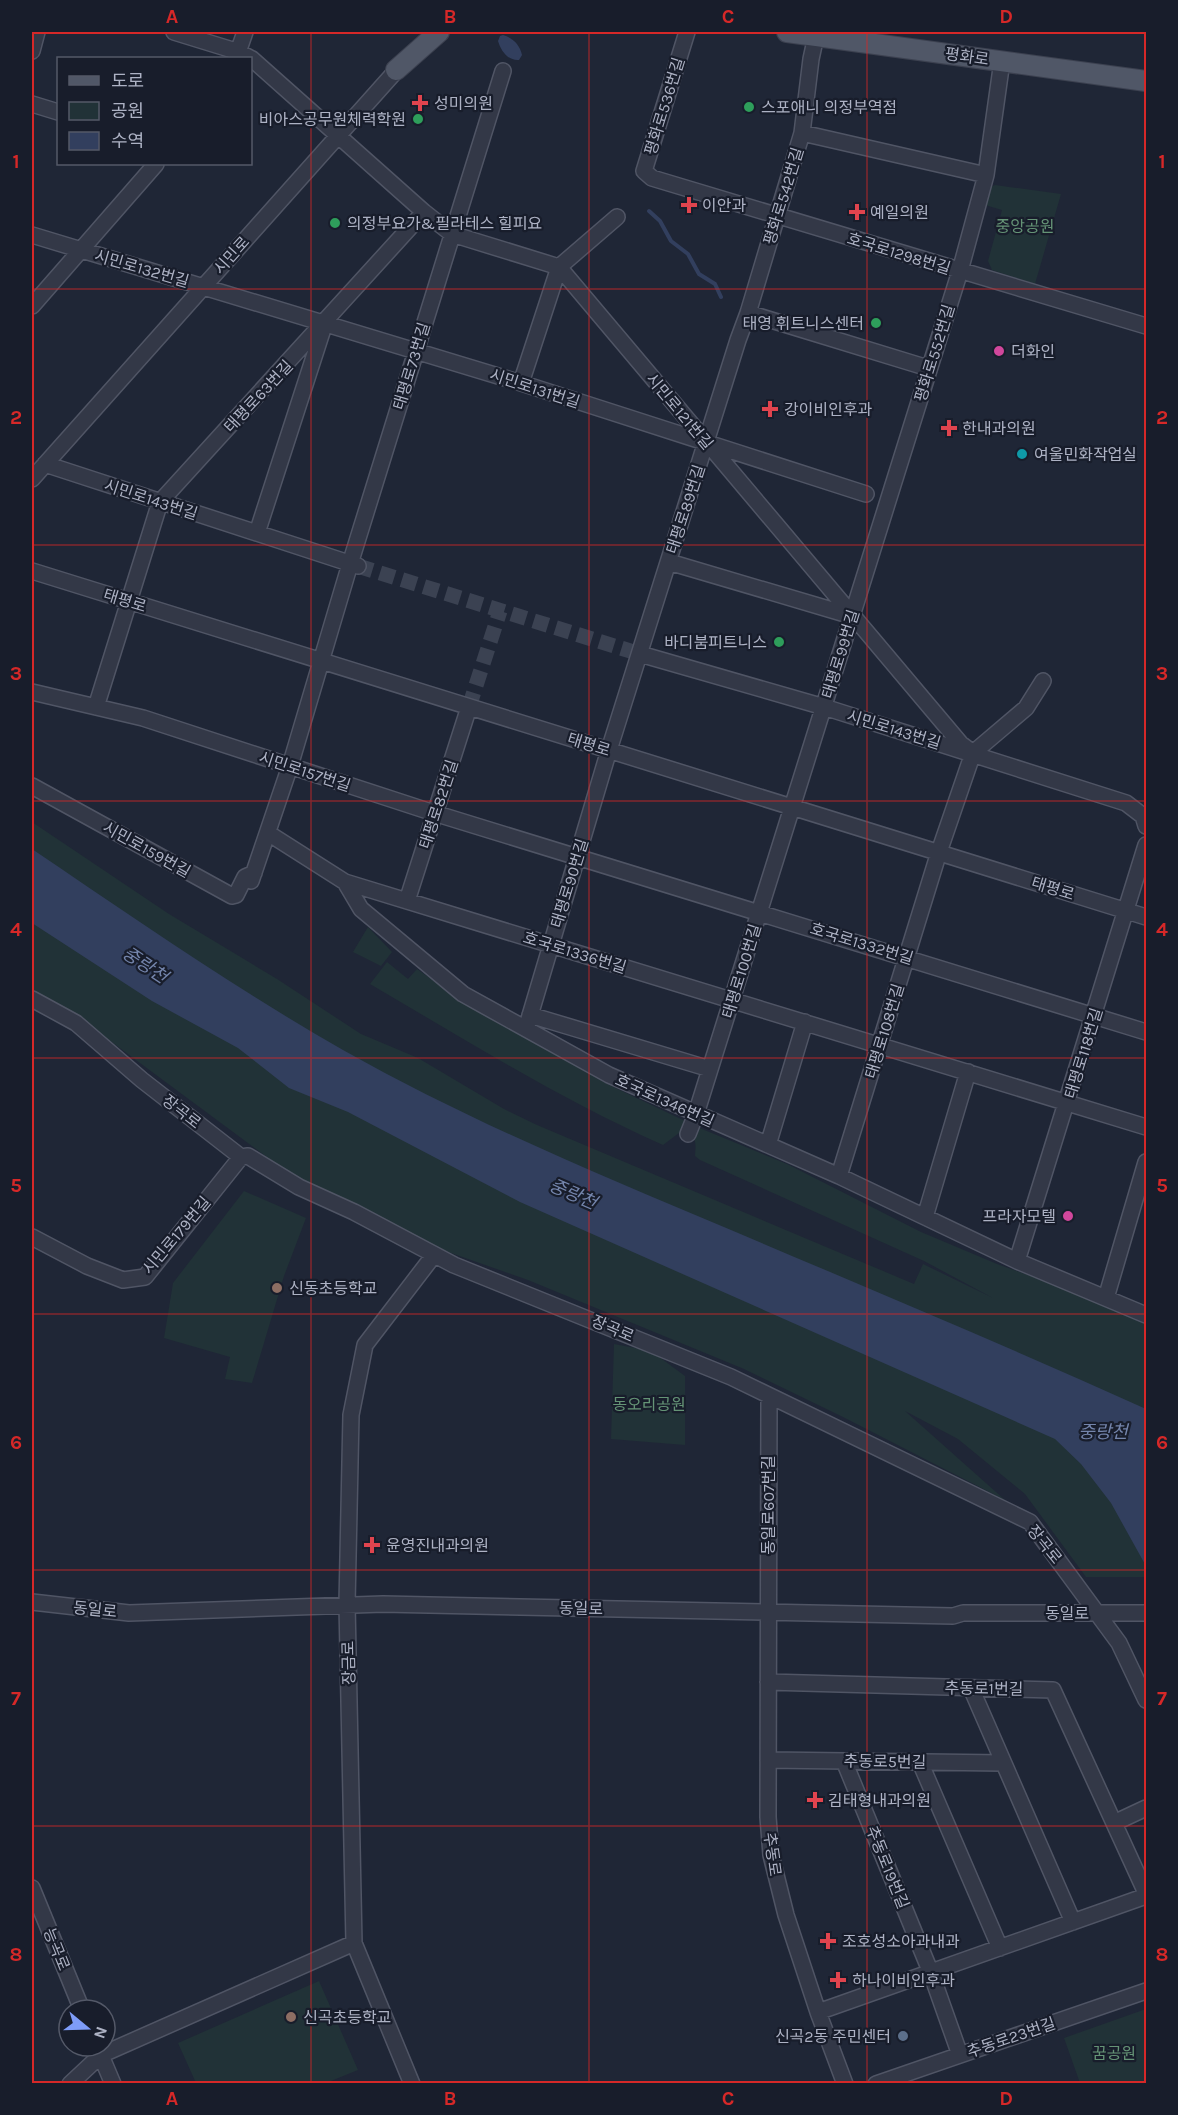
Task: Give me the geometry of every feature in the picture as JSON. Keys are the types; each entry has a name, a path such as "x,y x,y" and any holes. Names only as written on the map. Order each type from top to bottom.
{"main road":[{"path":"396,70 422,32"},
{"path":"396,70 440,32"},
{"name":"평화로","path":"787,32 827,35 1146,81"}],"street":[{"path":"32,51 37,32"},
{"path":"174,32 238,55 245,32"},
{"name":"시민로","path":"32,479 430,32"},
{"name":"평화로536번길","path":"652,178 644,171 687,32"},
{"name":"평화로542번길","path":"735,354 802,133 811,59 827,35"},
{"path":"252,59 424,212 452,234 559,267"},
{"name":"평화로552번길","path":"888,502 960,271 986,175 1002,61"},
{"name":"태평로73번길","path":"253,877 290,766 320,661 354,565 415,351 503,71"},
{"path":"32,104 57,112"},
{"path":"802,133 986,175"},
{"path":"81,250 155,165"},
{"name":"호국로1298번길","path":"652,178 1146,326"},
{"name":"태평로63번길","path":"96,707 160,502 424,212"},
{"path":"521,383 559,267 617,217"},
{"name":"시민로132번길","path":"32,235 204,286"},
{"name":"시민로132번길","path":"32,306 81,250"},
{"name":"시민로121번길","path":"559,267 961,744 973,753"},
{"name":"시민로131번길","path":"204,286 521,383 866,494"},
{"path":"748,313 928,368"},
{"path":"257,533 325,323"},
{"name":"태평로89번길","path":"609,750 735,354"},
{"name":"시민로143번길","path":"45,464 354,565"},
{"name":"태평로99번길","path":"792,807 888,502"},
{"name":"태평로89번길","path":"669,562 852,616"},
{"name":"태평로","path":"32,571 1146,917"},
{"name":"시민로143번길","path":"640,654 824,707 1126,803 1145,821"},
{"path":"973,753 1026,708 1043,681"},
{"name":"시민로157번길","path":"32,692 143,718 434,813 578,856"},
{"name":"태평로82번길","path":"407,901 469,707"},
{"name":"태평로90번길","path":"528,1022 609,750"},
{"name":"태평로108번길","path":"839,1176 939,852 973,753"},
{"name":"시민로159번길","path":"32,786 232,896 236,894 245,877 253,877"},
{"name":"태평로100번길","path":"688,1134 711,1069 792,807"},
{"name":"호국로1346번길","path":"268,832 345,882 361,909 463,994 528,1022 609,1075 839,1176 1017,1261 1146,1315"},
{"name":"태평로118번길","path":"1017,1261 1146,845"},
{"name":"호국로1332번길","path":"578,856 1146,1032"},
{"name":"호국로1336번길","path":"345,882 1146,1127"},
{"name":"장곡로","path":"32,999 76,1023 142,1080 241,1157 248,1156 299,1187 354,1212 434,1255 731,1377 1030,1522 1119,1643 1146,1701"},
{"path":"528,1022 711,1069"},
{"path":"768,1145 805,1022"},
{"path":"925,1217 968,1072"},
{"name":"시민로179번길","path":"32,1237 87,1266 123,1280 145,1277 241,1157"},
{"path":"1106,1298 1139,1215 1146,1162"},
{"name":"장금로","path":"412,2084 354,1943 346,1604 351,1415 364,1345 434,1255"},
{"name":"동일로607번길","path":"768,1612 769,1397"},
{"name":"동일로","path":"32,1602 129,1613 346,1604 953,1616 963,1613 1146,1613"},
{"name":"추동로","path":"768,1612 768,1816 773,1866 786,1915 818,2012 845,2084"},
{"name":"추동로1번길","path":"768,1683 1053,1690 1146,1895"},
{"path":"971,1688 1072,1922"},
{"name":"추동로5번길","path":"768,1760 1003,1763"},
{"name":"추동로19번길","path":"844,1761 931,1972 960,2055"},
{"path":"920,1762 999,1948"},
{"path":"1114,1823 1146,1808"},
{"name":"능곡로","path":"32,1888 77,1998"},
{"path":"818,2012 1146,1895"},
{"path":"117,2042 354,1943"},
{"name":"추동로23번길","path":"876,2084 1146,1991"},
{"path":"70,2084 92,2058"},
{"path":"102,2058 113,2084"}],"green space":[{"name":"중앙공원","path":"995,185 1061,194 1035,284 992,270 988,261 1002,210 985,205 989,188"},
{"path":"32,822 169,914 277,979 361,1034 418,1058 504,1109 537,1125 914,1284 923,1264 993,1298 924,1261 700,1160 695,1156 695,1143 688,1132 683,1130 663,1145 551,1089 370,984 387,962 408,979 417,969 471,1007 607,1084 702,1129 787,1164 921,1232 997,1264 1093,1298 1109,1308 1146,1323 1146,1577 1086,1577 1025,1494 958,1439 905,1411 1005,1500 744,1369 528,1280 434,1247 407,1231 299,1181 82,1020 32,990"},
{"path":"368,927 392,952 381,966 353,952"},
{"path":"244,1191 306,1218 284,1276 252,1383 225,1379 230,1357 164,1338 173,1283"},
{"name":"동오리공원","path":"614,1344 651,1351 685,1376 685,1445 611,1439"},
{"name":"신곡초등학교","path":"319,1981 358,2070 326,2083 196,2083 178,2043"},
{"name":"꿈공원","path":"1146,2009 1146,2083 1080,2083 1064,2038"}],"water":[{"path":"503,35 518,45 522,55 519,60 508,57 503,52 498,41"},
{"name":"중랑천","path":"32,849 264,1003 390,1076 583,1167 939,1318 1146,1409 1146,1566 1111,1503 1081,1464 1055,1439 520,1202 348,1112 289,1088 238,1048 152,1001 32,923"}],"waterway":[{"path":"649,211 660,221 671,241 688,254 699,274 715,284 721,297"}],"tunnel":[{"path":"358,566 640,654"},
{"path":"469,707 500,611"}],"place":[{"name":"성미의원","path":"420,103"},
{"name":"스포애니 의정부역점","path":"749,107"},
{"name":"비아스공무원체력학원","path":"418,119"},
{"name":"이안과","path":"689,205"},
{"name":"예일의원","path":"857,212"},
{"name":"의정부요가&필라테스 힐피요","path":"335,223"},
{"name":"태영 휘트니스센터","path":"876,323"},
{"name":"더화인","path":"999,351"},
{"name":"강이비인후과","path":"770,409"},
{"name":"한내과의원","path":"949,428"},
{"name":"여울민화작업실","path":"1022,454"},
{"name":"바디붐피트니스","path":"779,642"},
{"name":"프라자모텔","path":"1068,1216"},
{"name":"신동초등학교","path":"277,1288"},
{"name":"윤영진내과의원","path":"372,1545"},
{"name":"김태형내과의원","path":"815,1800"},
{"name":"조호성소아과내과","path":"828,1941"},
{"name":"하나이비인후과","path":"838,1980"},
{"name":"신곡초등학교","path":"291,2017"},
{"name":"신곡2동 주민센터","path":"903,2036"}]}
